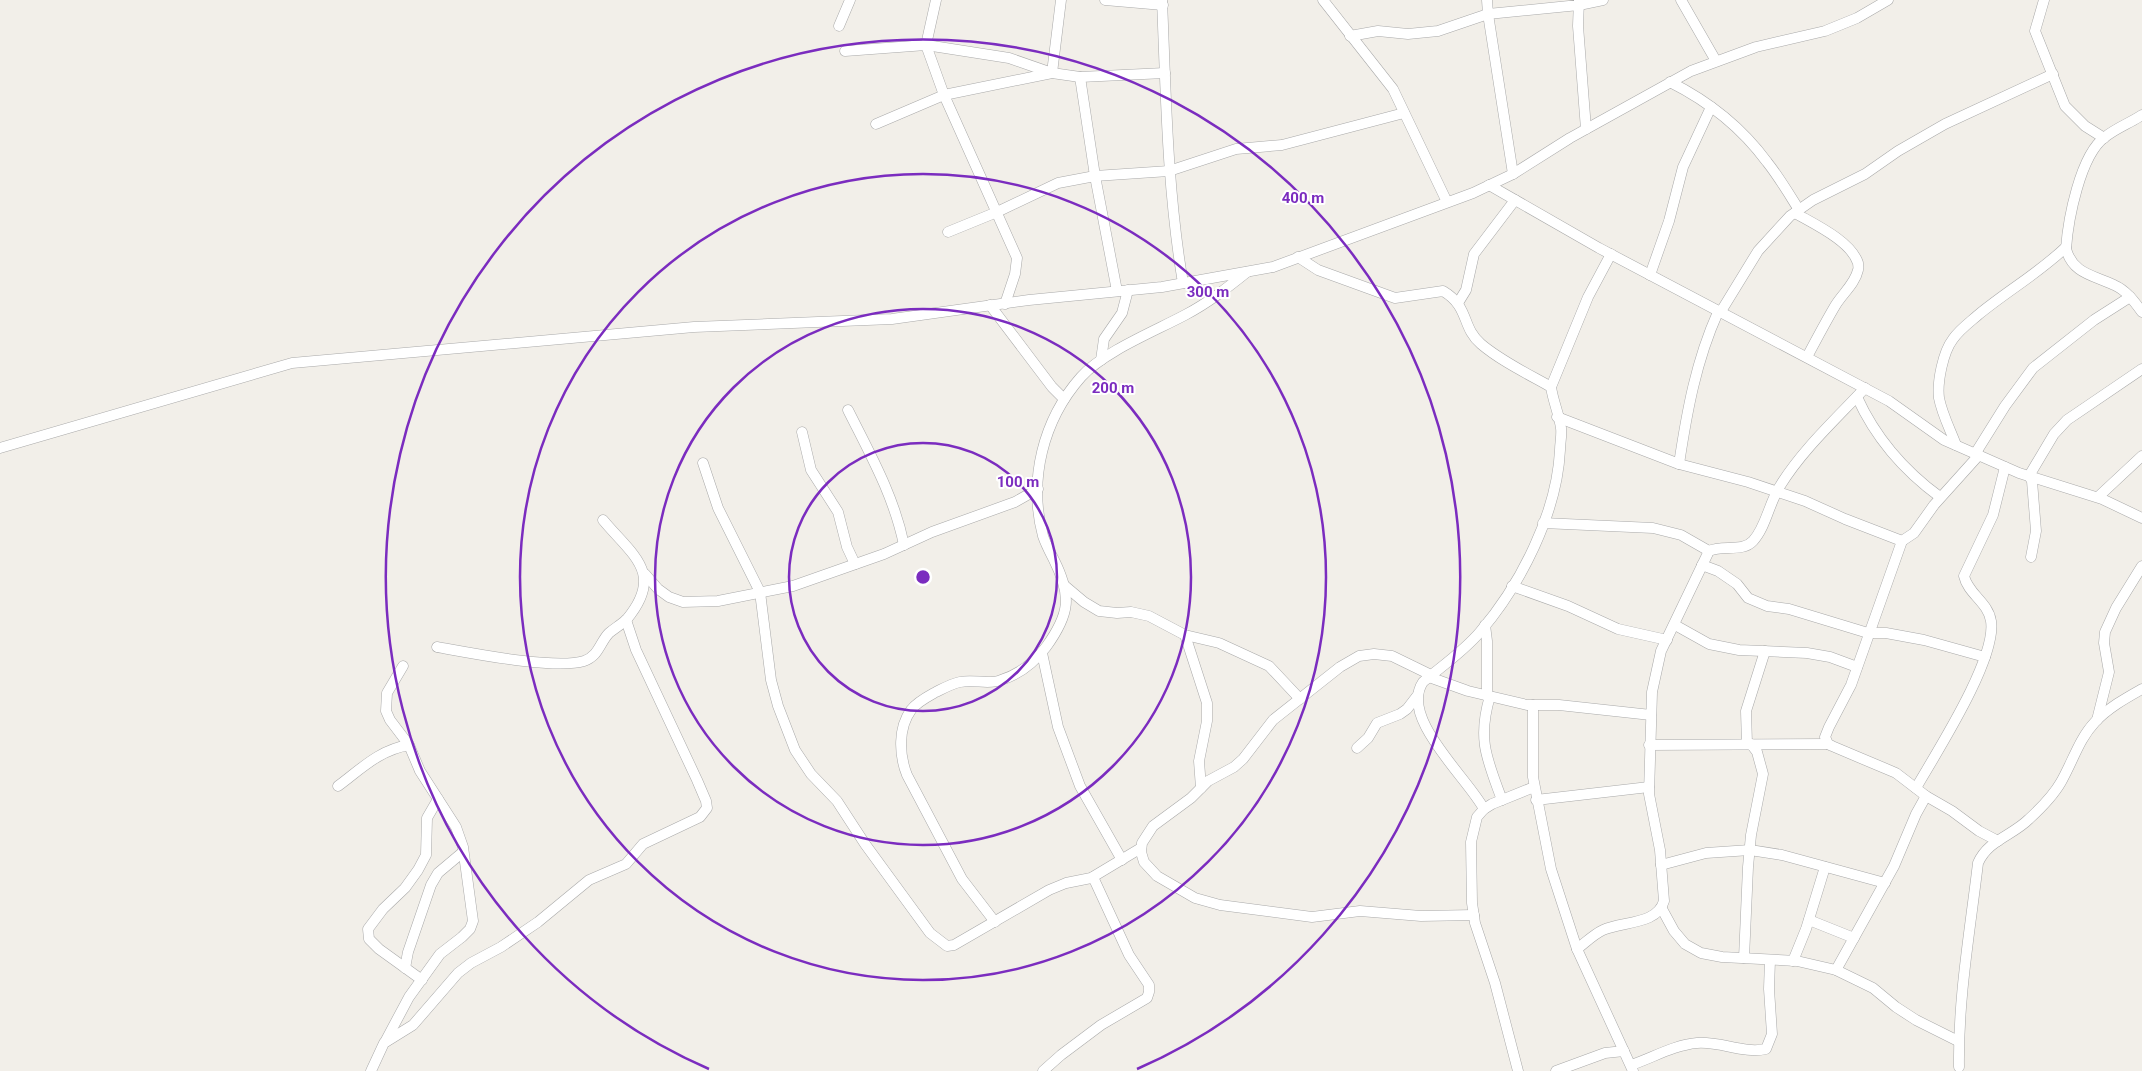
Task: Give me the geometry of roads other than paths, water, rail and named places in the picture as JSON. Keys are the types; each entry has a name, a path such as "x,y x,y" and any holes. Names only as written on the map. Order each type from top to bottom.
{"street":[{"path":"839,26 850,0"},
{"path":"936,0 926,45 944,95 1017,258 1015,274 1005,304"},
{"path":"1052,73 1061,0"},
{"path":"1105,0 1162,2 1169,171 1174,228 1183,283"},
{"path":"1323,0 1393,89 1447,202"},
{"path":"1487,0 1514,174"},
{"path":"1350,36 1378,31 1408,34 1438,31 1488,14 1603,0"},
{"path":"1681,0 1716,61"},
{"path":"0,448 292,363 694,327 892,319 1183,283 1273,267 1447,202 1514,174 1586,129 1691,71 1756,47 1825,30 1857,18 1888,0"},
{"path":"2044,0 2035,31 2065,106 2073,116 2104,138"},
{"path":"1579,2 1578,26 1586,129"},
{"path":"846,51 926,45 1009,58 1052,73 1080,76 1165,72"},
{"path":"876,124 944,95 1052,73"},
{"path":"1679,464 1694,380 1705,341 1719,313 1758,251 1777,229 1813,200 1865,174 1898,151 1945,124 2053,74"},
{"path":"1080,76 1095,176 1117,291"},
{"path":"1670,82 1696,96 1745,137 1767,162 1797,211 1843,244 1853,254 1858,263 1859,270 1836,304 1807,357"},
{"path":"1650,275 1669,222 1683,167 1711,107"},
{"path":"948,232 997,212 1058,183 1095,176 1169,171 1236,149 1282,145 1404,114"},
{"path":"2142,115 2104,138 2094,148 2079,181 2066,247 2069,260 2074,266 2100,281 2114,285 2130,297 2142,312"},
{"path":"1489,185 1719,313 1890,401 1944,440 2028,476 2098,497 2142,518"},
{"path":"1458,303 1466,290 1474,254 1515,200"},
{"path":"1956,445 1942,411 1939,396 1939,380 1943,362 1952,339 1999,297 2040,270 2066,247"},
{"path":"1484,809 1476,794 1426,728 1418,712 1418,689 1430,676 1461,650 1485,625 1526,562 1551,506 1559,471 1561,429 1551,387 1588,296 1611,254"},
{"path":"1298,257 1318,270 1388,296 1402,298 1443,291 1458,303 1468,328 1480,343 1551,387"},
{"path":"995,922 962,879 917,796 901,759 902,732 912,709 931,695 960,682 1000,681 1027,668 1042,653 1059,626 1065,613 1067,595 1044,536 1037,474 1040,457 1050,427 1064,400 1082,376 1101,360 1215,298 1248,271"},
{"path":"1101,360 1104,339 1122,312 1128,290"},
{"path":"1828,744 1826,737 1828,728 1851,685 1902,541 1914,533 1940,497 1977,454 2005,406 2033,368 2094,320 2130,297"},
{"path":"990,306 1064,400"},
{"path":"2028,476 2054,434 2067,420 2142,369"},
{"path":"1577,949 1602,930 1653,916 1662,909 1664,901 1661,865 1649,787 1652,692 1661,651 1709,551 1716,547 1743,547 1752,542 1777,491 1802,456 1865,388"},
{"path":"1857,397 1872,428 1886,448 1898,462 1940,497"},
{"path":"848,410 885,483 898,519 904,545"},
{"path":"1558,417 1679,464 1777,491 1805,501 1853,523 1902,541"},
{"path":"802,432 811,470 838,512 847,547 855,564"},
{"path":"2098,497 2142,456"},
{"path":"703,463 718,508 760,592 771,680 778,706 795,750 812,774 838,802 865,844 930,933 947,946 954,945 1049,890 1066,883 1093,877 1141,848 1152,826 1179,807 1208,781 1234,767 1243,759 1273,720 1340,667 1359,656 1374,654 1392,656 1430,676 1468,692 1533,705 1558,705 1651,715"},
{"path":"1916,788 1948,734 1991,642 1990,616 1986,606 1970,589 1964,576 1993,515 2005,467"},
{"path":"2028,476 2032,481 2036,522 2031,557"},
{"path":"603,520 639,562 645,574 658,589 669,597 683,602 718,601 793,586 1015,502 1038,489"},
{"path":"1543,523 1653,528 1681,535 1709,551"},
{"path":"1702,565 1718,571 1737,584 1748,598 1767,606 1789,609 1868,633 1886,633 1924,640 1985,657"},
{"path":"2096,721 2109,672 2104,643 2105,632 2142,566"},
{"path":"438,647 536,661 557,663 584,661 593,656 609,633 626,620 642,595 645,574"},
{"path":"2131,583 2142,587"},
{"path":"1065,586 1084,602 1099,610 1117,613 1131,612 1149,616 1185,635 1219,643 1269,666 1300,699"},
{"path":"1512,586 1568,606 1618,629 1667,640"},
{"path":"384,1043 413,1025 458,974 471,963 501,947 538,922 588,880 626,864 643,844 700,817 707,808 697,780 636,650 626,620"},
{"path":"1485,625 1489,696 1484,715 1483,743 1502,800"},
{"path":"1675,625 1709,644 1739,650 1807,653 1830,657 1857,666"},
{"path":"1185,635 1207,703 1207,721 1199,761 1200,788"},
{"path":"1744,958 1750,850 1762,774 1757,752 1749,744 1746,711 1765,651"},
{"path":"1042,653 1058,726 1080,786 1122,860"},
{"path":"371,1071 409,997 440,954 462,937 473,921 463,852 456,827 420,772 409,745 386,712 387,693 402,666"},
{"path":"1959,1067 1958,1040 1962,986 1978,863 1983,852 2028,821 2045,803 2061,783 2081,741 2096,721 2122,700 2142,689"},
{"path":"1357,748 1368,738 1377,723 1400,714 1407,709 1417,696"},
{"path":"1533,705 1534,787 1551,869 1577,949 1632,1068 1696,1043 1714,1043 1759,1050 1766,1048 1772,1034 1769,989 1770,960"},
{"path":"1649,745 1828,744 1896,773 1926,796 1998,841"},
{"path":"338,786 382,753 391,748 409,745"},
{"path":"1518,1071 1508,1029 1474,916 1471,842 1477,817 1484,809 1534,787"},
{"path":"1536,800 1649,787"},
{"path":"1836,970 1885,883 1926,796"},
{"path":"422,980 379,949 369,939 368,929 383,909 405,888 418,870 426,855 428,818 438,799"},
{"path":"1141,848 1144,862 1157,876 1195,898 1220,905 1312,917 1360,911 1421,916 1474,916"},
{"path":"1661,865 1706,854 1750,850 1782,855 1885,883"},
{"path":"405,968 408,952 430,885 438,874 463,852"},
{"path":"1793,961 1809,920 1825,867"},
{"path":"1043,1071 1060,1054 1101,1025 1147,998 1149,992 1149,985 1129,955 1093,877"},
{"path":"1662,909 1674,931 1685,944 1702,953 1793,961 1836,970 1874,988 1896,1007 1916,1020 1958,1040"},
{"path":"1809,920 1854,938"},
{"path":"1556,1071 1605,1053 1624,1051"}]}
